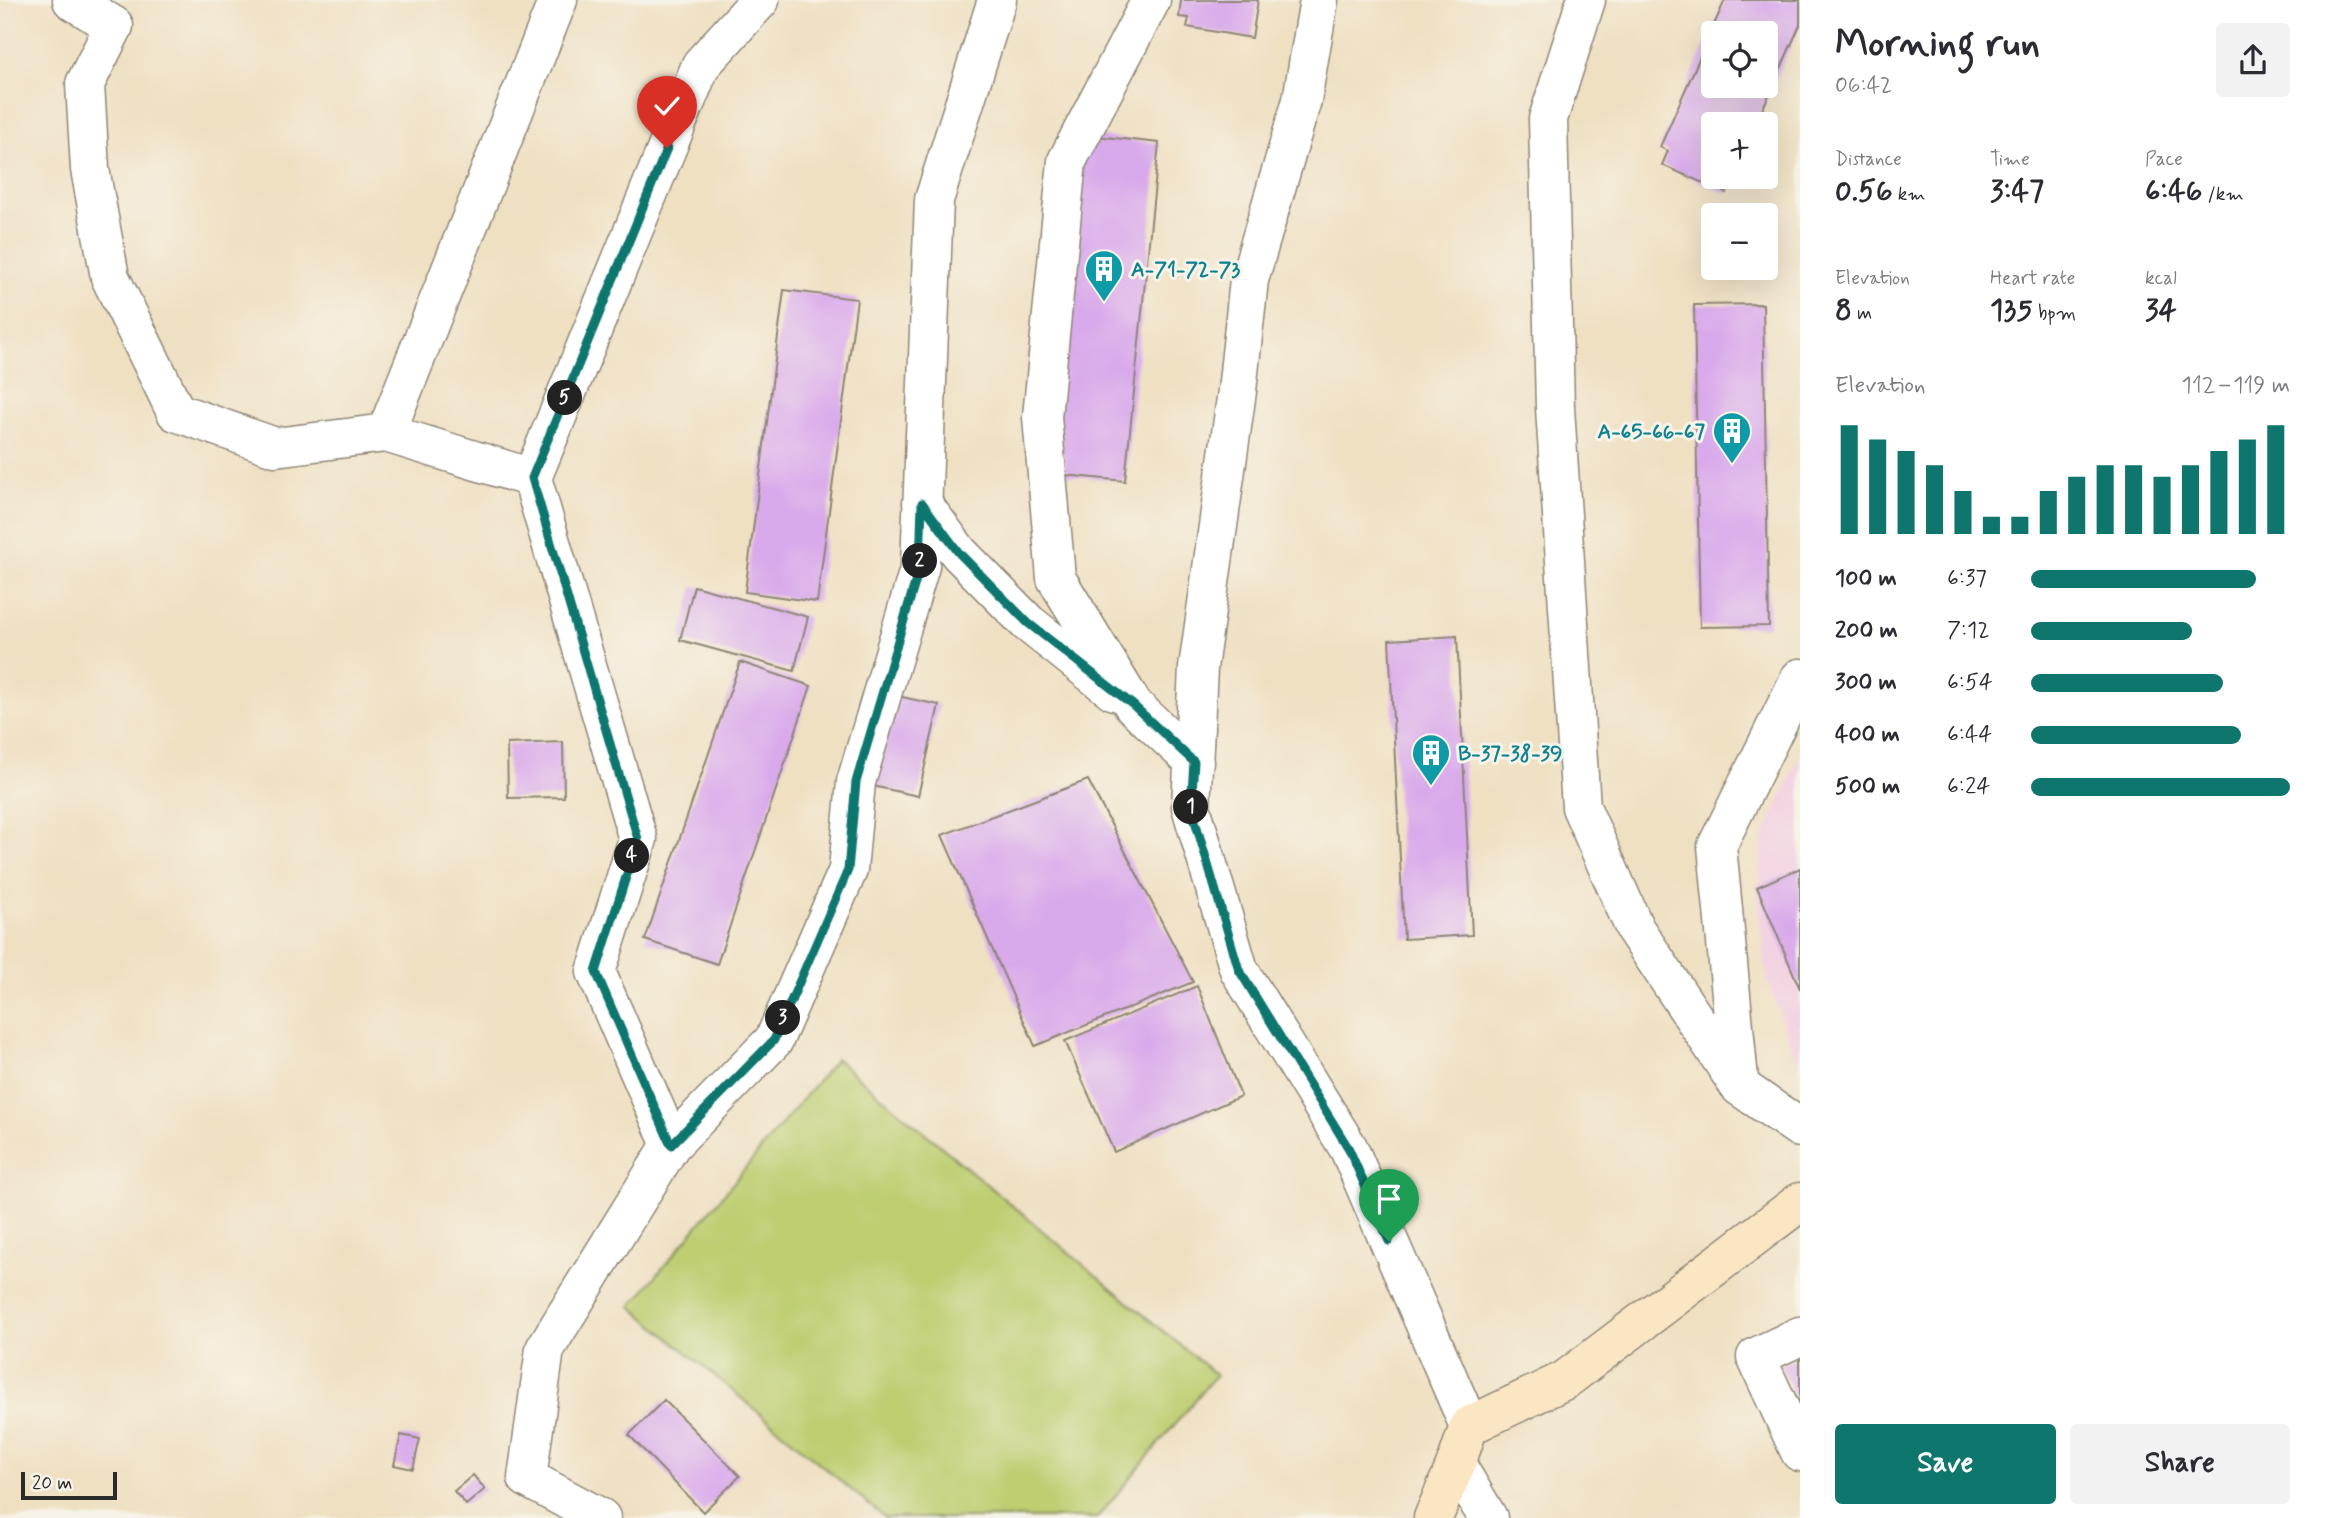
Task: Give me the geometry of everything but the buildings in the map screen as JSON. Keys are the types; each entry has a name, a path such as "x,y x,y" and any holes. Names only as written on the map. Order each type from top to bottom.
{"street":[{"path":"72,0 121,13 85,84 90,169 110,277 176,412 275,447 386,433 532,478"},
{"path":"386,433 558,0"},
{"path":"671,1145 596,972 638,839 532,478 701,65 760,0"},
{"path":"601,1518 527,1478 545,1349 671,1145 774,1040 848,870 856,782 920,566 934,200 997,0"},
{"path":"1133,705 1056,578 1042,417 1066,161 1151,0"},
{"path":"1319,0 1302,100 1249,280 1237,391 1198,668 1191,807 1239,970 1349,1149 1469,1426 1433,1518"},
{"path":"1586,0 1548,120 1555,408 1581,807 1635,929 1740,1086 1800,1128"},
{"path":"922,503 959,553 1028,623 1133,705 1194,762"},
{"path":"1740,1086 1717,846 1800,678"},
{"path":"1469,1426 1565,1380 1800,1202"},
{"path":"1800,1336 1756,1357 1800,1452"},
{"path":"1456,1464 1488,1518"}],"shaded area":[{"path":"1800,755 1800,1062 1795,1058 1767,979 1758,903 1763,837"}],"green space":[{"path":"836,1059 1216,1375 1097,1518 885,1518 631,1306"}],"place":[{"name":"A-71-72-73","path":"1104,303"},
{"name":"A-65-66-67","path":"1732,465"},
{"name":"B-37-38-39","path":"1431,787"}],"route":[{"path":"667,148 532,478 638,839 596,972 671,1145 774,1040 848,870 856,782 920,566 922,503 959,553 1028,623 1133,705 1194,762 1191,807 1239,970 1349,1149 1389,1241"}]}
